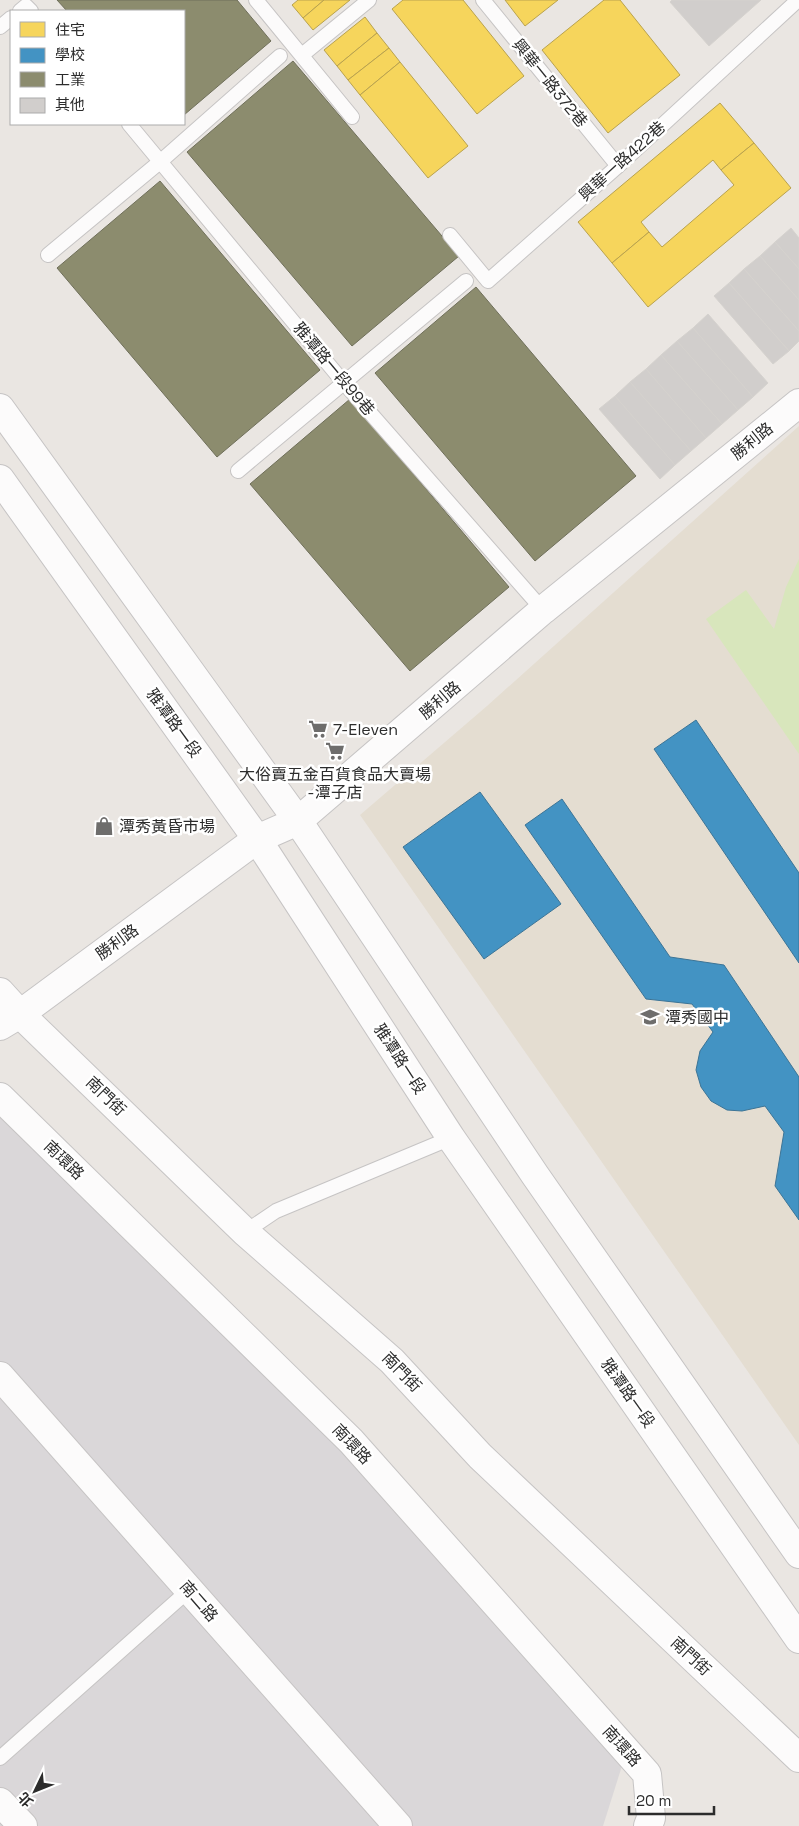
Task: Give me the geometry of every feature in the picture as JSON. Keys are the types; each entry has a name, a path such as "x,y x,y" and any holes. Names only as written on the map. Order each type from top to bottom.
{"street":[{"name":"勝利路","path":"10,1020 257,839 298,821 543,610 799,403"},
{"path":"0,408 298,821 535,1175 799,1554"},
{"name":"雅潭路一段","path":"0,479 257,839 451,1138 799,1639"},
{"name":"南門街","path":"0,992 10,1020 245,1232 392,1361 480,1456 799,1758"},
{"name":"南環路","path":"0,1097 344,1434 647,1774 651,1818 648,1826"},
{"name":"南二路","path":"0,1376 398,1826"},
{"path":"0,1802 23,1826"}],"lane":[{"path":"256,0 352,117"},
{"path":"302,55 369,0"},
{"name":"興華一路372巷","path":"483,0 618,166"},
{"name":"興華一路422巷","path":"450,235 488,281 618,166 798,0"},
{"path":"0,27 10,19"},
{"path":"48,255 162,161 280,56"},
{"name":"雅潭路一段99巷","path":"130,125 162,161 344,383 543,610"},
{"path":"238,471 466,281"},
{"path":"245,1232 276,1211 451,1138"},
{"path":"0,1758 189,1590"}],"shaded area":[{"name":"潭秀國中","path":"799,426 799,1445 360,815 487,706"},
{"path":"0,1117 72,1172 152,1246 627,1750 603,1826 0,1826"}],"green space":[{"path":"799,559 799,754 706,619 746,590 774,629 786,587"}],"building: 住宅":[{"path":"298,0 324,0 303,18 292,5"},
{"path":"324,0 350,0 313,30 303,18"},
{"path":"403,0 463,0 524,76 477,114 392,9"},
{"path":"505,0 558,0 525,26"},
{"path":"604,0 620,0 680,75 608,133 542,50"},
{"path":"365,17 377,33 337,66 324,50"},
{"path":"377,33 389,48 348,80 337,66"},
{"path":"389,48 400,62 360,95 348,80"},
{"path":"400,62 468,146 428,178 360,95"},
{"path":"720,103 754,143 721,170 713,160 641,222 649,232 612,263 578,222"},
{"path":"754,143 791,188 648,307 612,263 649,232 662,247 734,185 721,170"}],"building: 學校":[{"path":"696,720 799,873 799,963 654,749"},
{"path":"480,792 561,904 484,959 403,847"},
{"path":"562,799 670,957 724,965 799,1077 799,1220 775,1186 784,1132 765,1106 742,1111 727,1110 711,1101 701,1087 696,1070 700,1051 713,1032 692,1004 646,999 525,825"}],"building: 工業":[{"path":"57,0 237,0 271,41 185,114 185,10 66,10"},
{"path":"293,61 459,256 352,346 187,152"},
{"path":"160,181 320,370 217,457 57,268"},
{"path":"476,287 636,476 535,561 375,373"},
{"path":"350,399 509,587 410,671 250,484"}],"building: 其他":[{"path":"672,0 761,0 709,46 670,2"},
{"path":"791,228 799,238 799,269 775,242"},
{"path":"775,242 799,269 799,300 760,256"},
{"path":"760,256 799,300 799,331 744,269"},
{"path":"744,269 799,331 799,341 789,351 729,283"},
{"path":"729,283 789,351 773,364 714,296"},
{"path":"708,314 768,383 753,397 693,328"},
{"path":"693,328 753,397 738,410 677,341"},
{"path":"677,341 738,410 722,424 661,355"},
{"path":"661,355 722,424 706,438 646,369"},
{"path":"646,369 706,438 691,451 630,382"},
{"path":"630,382 691,451 675,465 615,396"},
{"path":"615,396 675,465 660,479 599,409"}],"place":[{"name":"7-Eleven","path":"318,729"},
{"name":"大俗賣五金百貨食品大賣場 -潭子店","path":"335,751"},
{"name":"潭秀黃昏市場","path":"104,826"},
{"name":"潭秀國中","path":"650,1017"}]}
